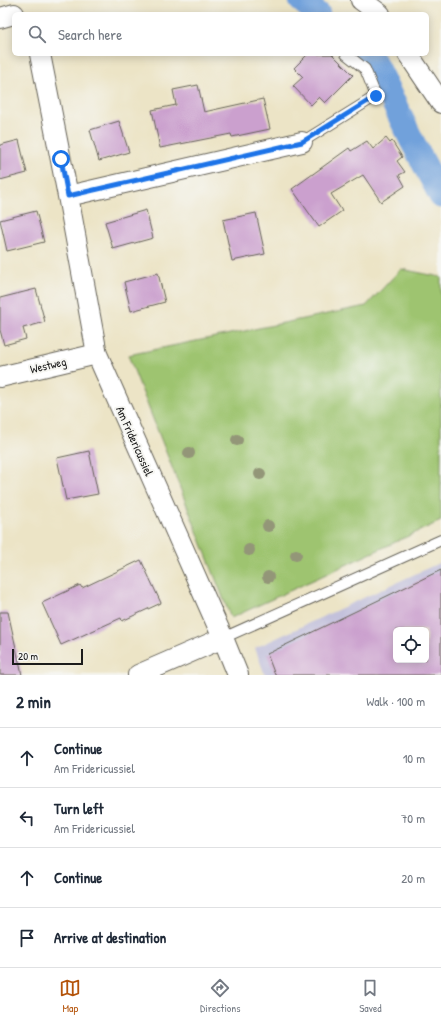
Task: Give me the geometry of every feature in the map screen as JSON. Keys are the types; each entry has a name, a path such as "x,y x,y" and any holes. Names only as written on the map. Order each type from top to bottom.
{"street":[{"path":"361,0 377,12"},
{"path":"0,18 12,15"},
{"name":"Am Fridericussiel","path":"40,56 97,354 238,675"},
{"path":"409,56 441,103"},
{"path":"68,196 302,142"},
{"name":"Westweg","path":"0,376 97,354"},
{"path":"138,675 223,638"}],"lane":[{"path":"302,142 376,96 365,69 349,56"},
{"path":"223,638 441,540"}],"shaded area":[{"path":"441,562 441,675 265,675 255,648"}],"green space":[{"path":"401,269 441,277 441,521 231,618 128,355 366,306"}],"building":[{"path":"306,56 334,56 353,75 325,103 319,97 311,105 293,86 303,77 294,68"},
{"path":"198,85 204,112 263,99 270,129 232,137 231,134 160,148 152,110 176,105 173,90"},
{"path":"119,121 129,152 99,161 90,130"},
{"path":"386,138 390,143 392,141 402,157 397,161 405,172 399,175 405,186 381,202 363,175 331,194 342,211 319,227 292,189 349,148 351,151 367,141 373,149"},
{"path":"19,140 27,173 0,180 0,145"},
{"path":"146,210 153,238 113,249 105,222"},
{"path":"36,211 44,242 7,251 0,220"},
{"path":"256,213 265,254 232,261 223,220"},
{"path":"158,273 165,302 131,311 124,282"},
{"path":"36,289 45,322 23,328 26,339 4,345 0,330 0,298"},
{"path":"89,451 98,494 66,500 57,458"},
{"path":"141,560 161,603 122,621 121,618 61,645 42,603 80,585 82,588"},
{"path":"441,570 441,675 275,675 267,654"},
{"path":"0,612 8,612 22,675 0,675"}],"waterway":[{"path":"301,0 316,12"},
{"path":"366,56 374,62 412,141 441,196"}],"route":[{"path":"61,159 68,196 302,142 376,96"}]}
